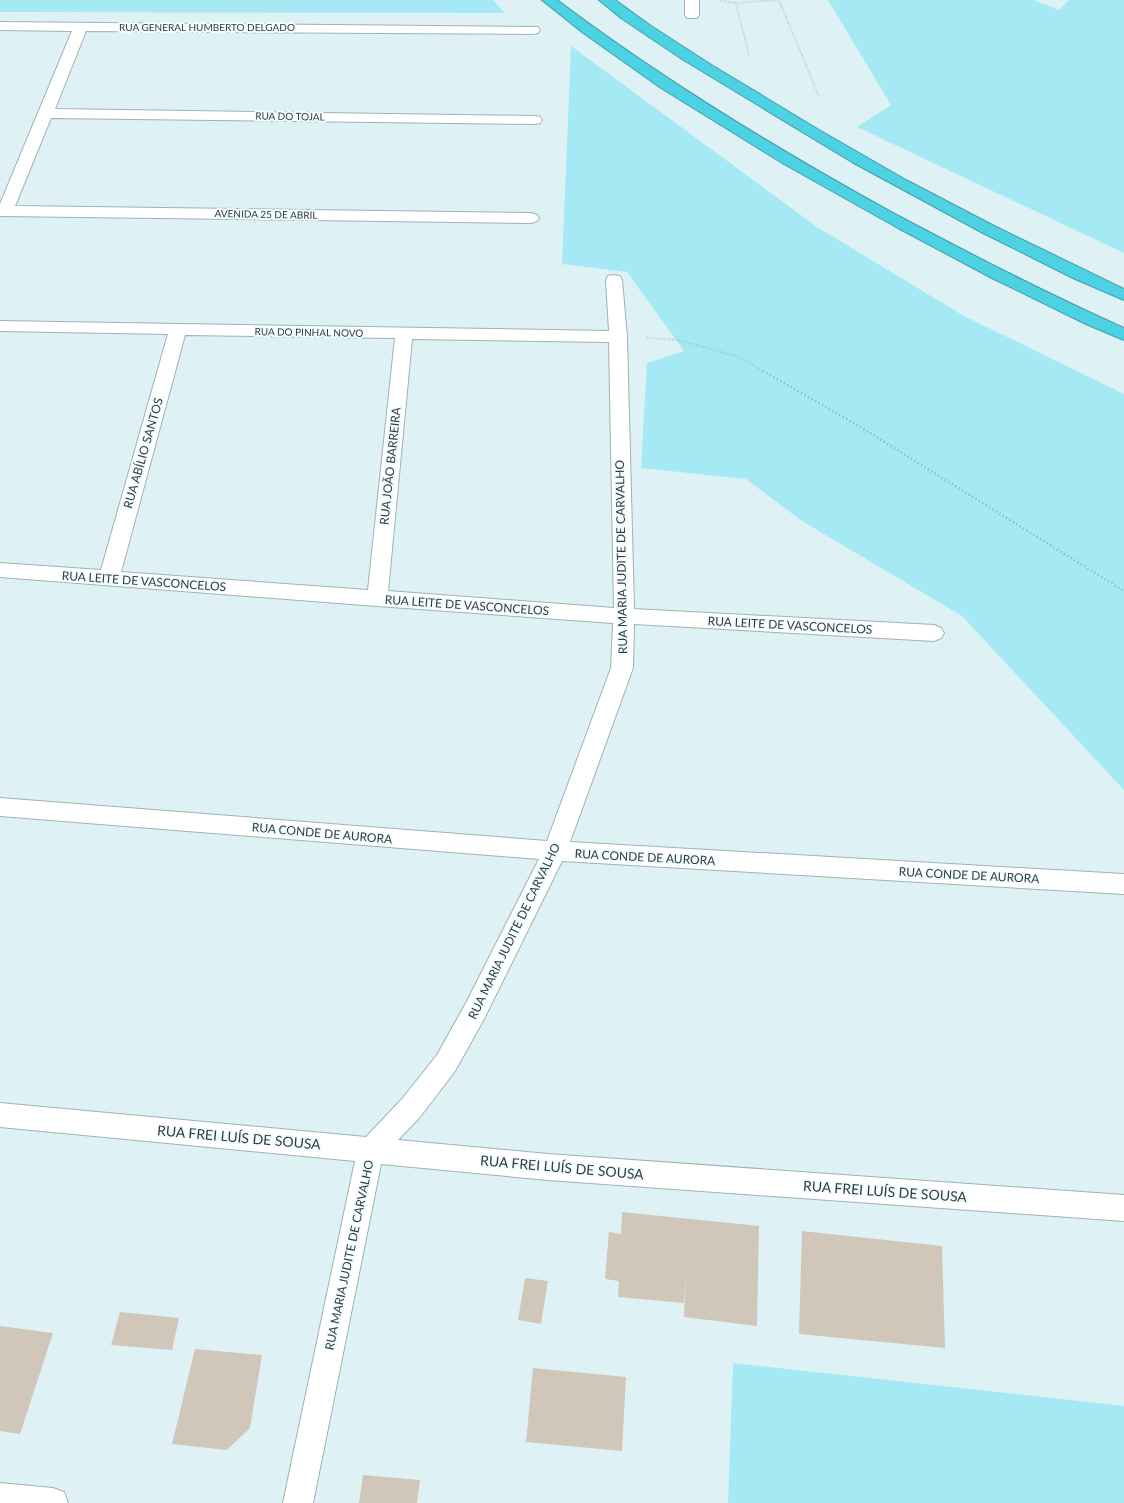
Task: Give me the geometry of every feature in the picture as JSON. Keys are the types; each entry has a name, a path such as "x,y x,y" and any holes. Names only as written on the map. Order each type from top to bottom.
{"highway":[{"path":"550,0 644,71 718,119 820,179 940,244 1067,309 1124,335"},
{"path":"606,0 670,45 812,133 901,184 996,234 1124,295"}],"street":[{"path":"692,0 692,15"},
{"name":"RUA GENERAL HUMBERTO DELGADO","path":"0,26 533,30"},
{"path":"2,211 81,27"},
{"name":"RUA DO TOJAL","path":"45,113 535,120"},
{"name":"AVENIDA 25 DE ABRIL","path":"2,211 531,218"},
{"name":"RUA MARIA JUDITE DE CARVALHO","path":"298,1503 371,1150 411,1108 446,1063 475,1011 555,851 622,668 624,616 618,337 614,280"},
{"name":"RUA DO PINHAL NOVO","path":"0,326 618,337"},
{"name":"RUA ABÍLIO SANTOS","path":"108,578 178,329"},
{"name":"RUA JOÃO BARREIRA","path":"377,599 404,334"},
{"name":"RUA LEITE DE VASCONCELOS","path":"0,570 377,599 624,616 934,633"},
{"name":"RUA CONDE DE AURORA","path":"0,806 555,851 1124,884"},
{"name":"RUA FREI LUÍS DE SOUSA","path":"0,1115 548,1167 1124,1208"},
{"path":"0,1498 53,1503"}],"path":[{"path":"717,0 736,3 778,0 820,99"},
{"path":"736,3 749,55"},
{"path":"618,337 678,340 739,356 862,428 1124,591"}],"shaded area":[{"path":"0,0 493,0 505,13 0,12"},
{"path":"828,0 1033,0 1059,10 1069,0 1124,0 1124,253 857,127 891,105"},
{"path":"571,46 817,227 964,316 1124,394 1124,790 962,616 802,521 746,479 641,468 647,363 684,351 627,272 562,264"},
{"path":"733,1363 1124,1406 1124,1503 728,1503"}],"building":[{"path":"622,1212 759,1226 757,1326 684,1317 686,1271 684,1303 618,1297 619,1281 605,1279 609,1232 621,1234"},
{"path":"802,1231 942,1246 945,1348 799,1334"},
{"path":"525,1278 548,1281 541,1324 518,1320"},
{"path":"120,1312 179,1318 172,1350 111,1345"},
{"path":"0,1326 53,1333 20,1434 0,1431"},
{"path":"195,1349 262,1355 250,1428 227,1450 172,1444"},
{"path":"533,1368 626,1377 622,1451 526,1442"},
{"path":"363,1475 420,1480 417,1503 359,1503"}]}
